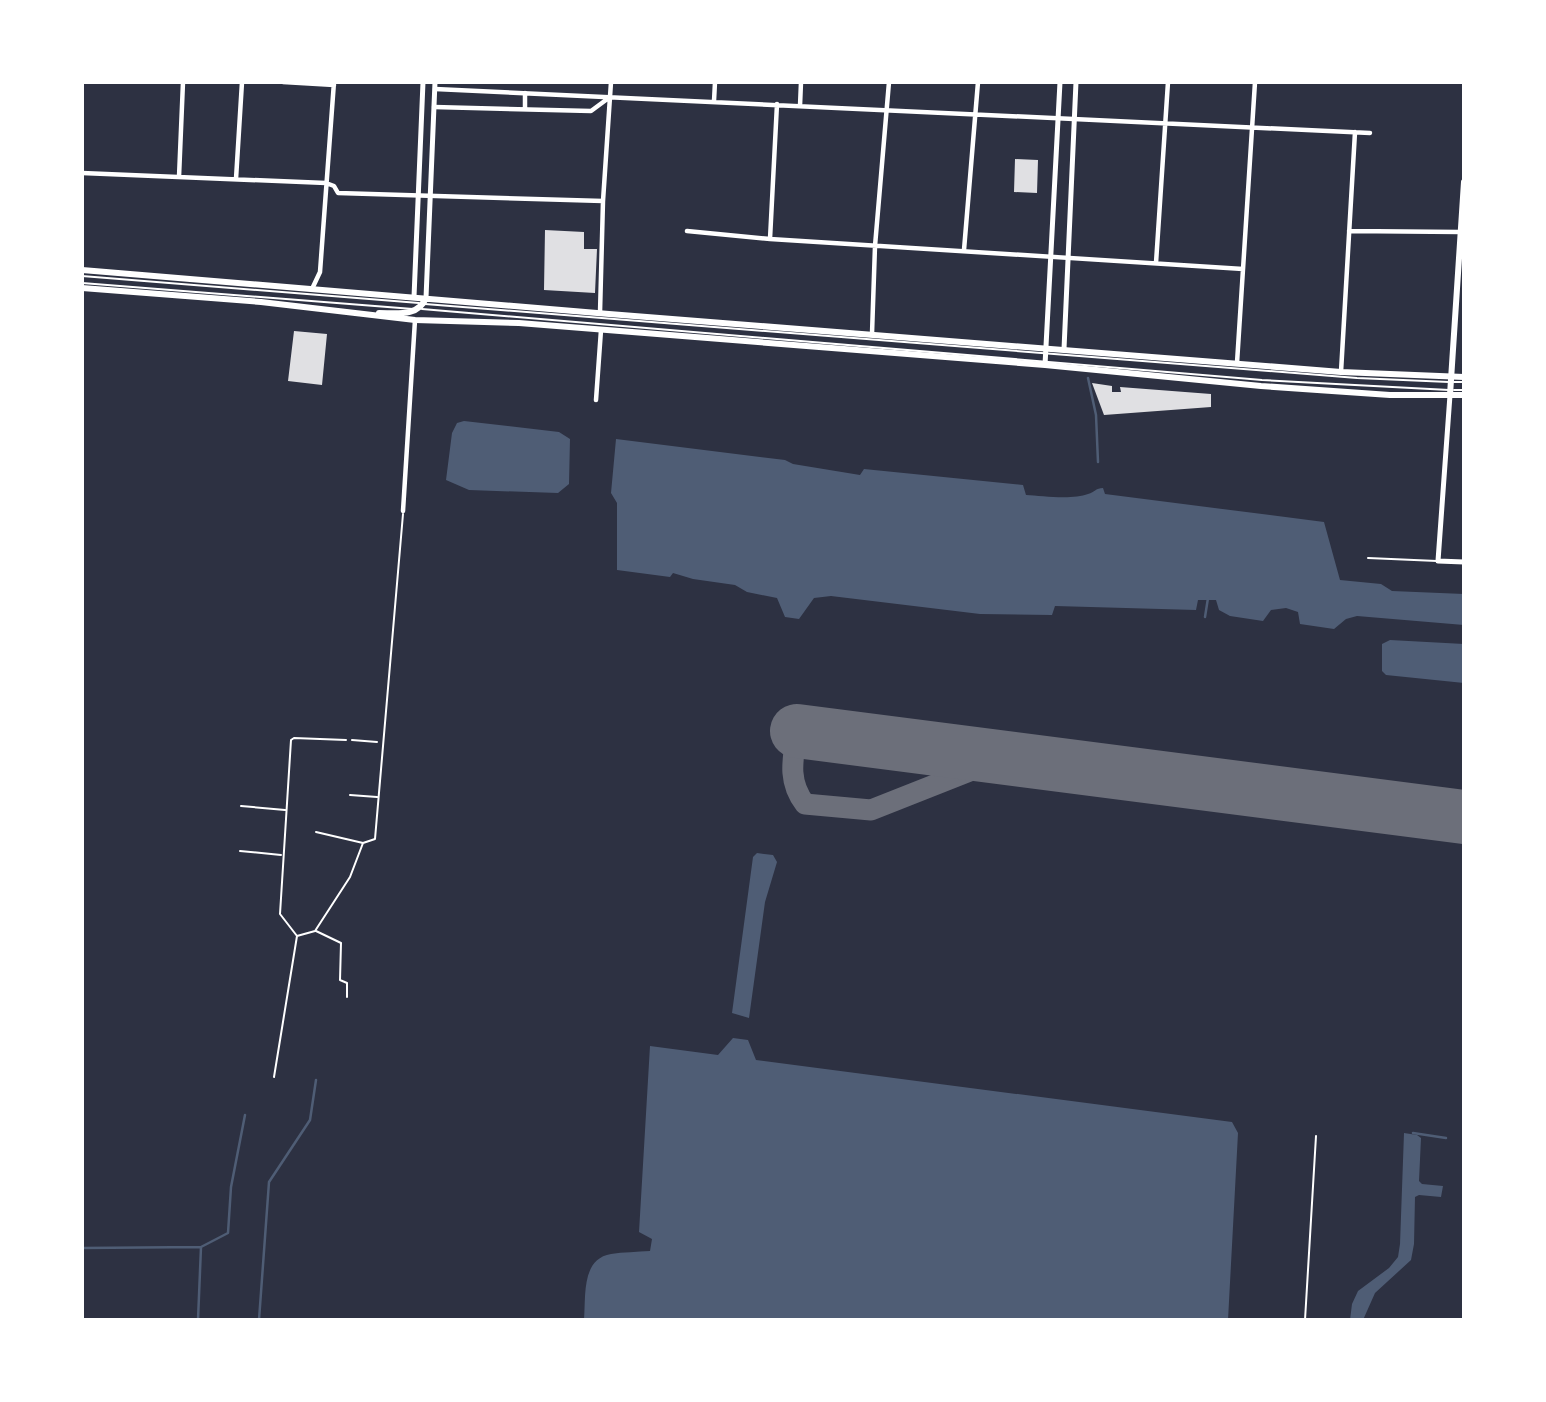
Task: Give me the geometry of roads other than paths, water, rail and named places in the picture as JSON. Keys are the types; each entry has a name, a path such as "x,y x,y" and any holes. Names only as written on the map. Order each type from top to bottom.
{"main road":[{"path":"1450,393 1464,182"},
{"path":"82,270 414,297 422,304"},
{"path":"82,286 261,302 415,320 490,321 1045,357 1064,349 1341,372 1464,379"},
{"path":"363,313 406,313 422,304 600,313 872,334 1287,388 1390,395 1464,392"}],"street":[{"path":"178,177 183,82"},
{"path":"236,179 242,82"},
{"path":"283,82 334,83 320,272 312,289"},
{"path":"414,297 423,82"},
{"path":"600,313 603,201 611,82"},
{"path":"714,101 715,82"},
{"path":"800,106 801,82"},
{"path":"872,334 875,246 889,82"},
{"path":"964,250 978,82"},
{"path":"1045,357 1060,82"},
{"path":"1064,349 1076,82"},
{"path":"1156,263 1168,82"},
{"path":"1237,363 1255,82"},
{"path":"422,304 435,86 525,93 1370,133"},
{"path":"524,109 525,93"},
{"path":"434,107 591,111 610,96"},
{"path":"770,239 777,104"},
{"path":"1341,372 1355,132"},
{"path":"82,173 326,183 334,186 338,193 603,201"},
{"path":"687,231 770,239 1243,269"},
{"path":"1349,231 1462,232"},
{"path":"403,511 415,320"},
{"path":"596,400 601,330"},
{"path":"1450,393 1438,561 1464,562"}],"lane":[{"path":"82,276 1045,357"},
{"path":"82,286 422,304 605,326 1045,357 1357,378 1451,379"},
{"path":"316,832 363,843 375,839 403,511"},
{"path":"1368,558 1438,561"},
{"path":"274,1077 297,936 280,915 292,738 346,740"},
{"path":"350,795 378,797"},
{"path":"240,806 286,810"},
{"path":"297,936 315,930 350,877 363,843"},
{"path":"240,851 283,855"},
{"path":"315,930 341,943 340,981 347,983 346,997"},
{"path":"1305,1320 1315,1136"}],"water":[{"path":"464,421 559,432 570,439 569,484 558,493 469,490 446,480 452,433 457,423"},
{"path":"616,439 785,460 793,464 860,475 864,469 1023,485 1026,495 1074,497 1103,488 1105,494 1324,522 1340,580 1381,584 1392,591 1464,594 1464,625 1357,616 1346,619 1334,629 1300,624 1298,612 1286,608 1271,610 1263,621 1230,616 1219,610 1216,600 1198,600 1196,610 1055,606 1052,615 980,614 831,596 814,598 799,619 785,617 777,598 747,592 735,585 673,573 670,577 617,570 617,503 611,493"},
{"path":"1390,640 1464,644 1464,683 1386,675 1382,671 1382,644"},
{"path":"757,853 773,855 777,862 765,902 749,1018 732,1013 753,857"},
{"path":"733,1038 748,1040 756,1060 1232,1122 1238,1133 1228,1320 584,1320 587,1280 594,1263 611,1254 650,1251 652,1239 639,1232 650,1046 718,1055"},
{"path":"1404,1133 1421,1138 1419,1181 1422,1184 1443,1186 1441,1197 1415,1197 1411,1260 1375,1293 1363,1320 1350,1320 1352,1304 1358,1291 1389,1268 1398,1257"}],"waterway":[{"path":"1088,378 1096,415 1098,462"},
{"path":"1205,617 1208,598"},
{"path":"259,1320 269,1182 310,1120 316,1080"},
{"path":"201,1247 228,1233 231,1187 245,1115"},
{"path":"1413,1133 1446,1138"},
{"path":"82,1248 201,1247 198,1320"}]}
